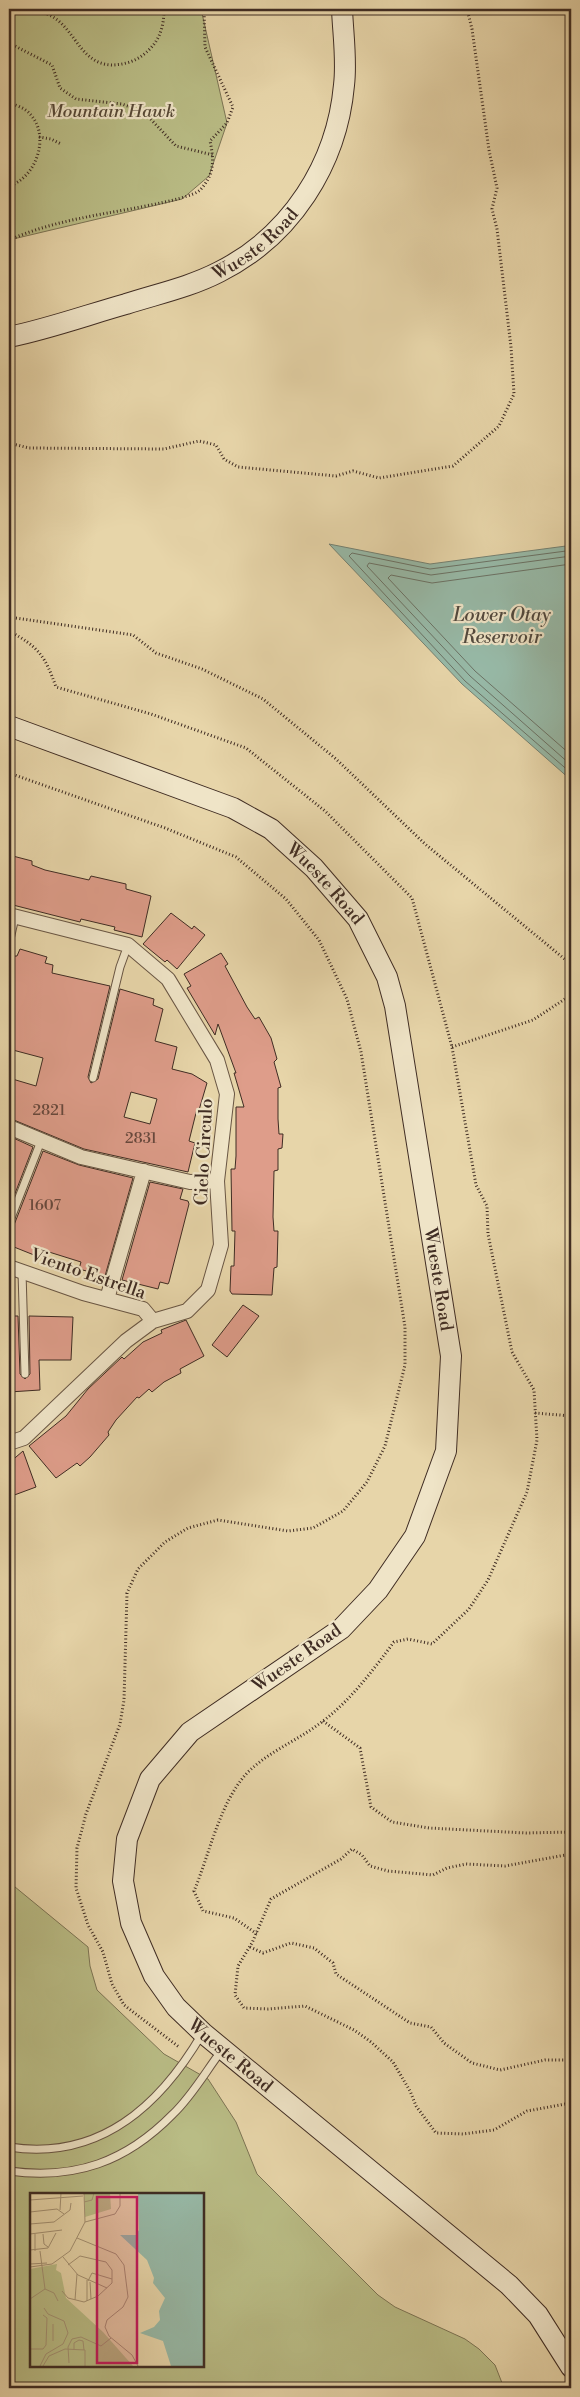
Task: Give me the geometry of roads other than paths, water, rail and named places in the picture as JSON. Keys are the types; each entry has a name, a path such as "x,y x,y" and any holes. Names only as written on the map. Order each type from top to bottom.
{"street":[{"name":"Wueste Road","path":"9,337 197,282 241,260 279,228 310,190 322,168 337,127 344,83 342,9"},
{"name":"Wueste Road","path":"9,726 233,808 271,829 314,868 358,919 386,977 396,1006 451,1356 446,1451 415,1536 378,1590 341,1629 190,1732 150,1779 127,1839 124,1881 130,1922 154,1976 176,2006 222,2049 509,2284 538,2316 571,2367"},
{"name":"Cielo Circulo","path":"9,1443 24,1438 126,1341 152,1321 187,1311 208,1290 221,1245 217,1181 227,1094 217,1060 168,979 128,946 12,916"},
{"path":"9,1128 81,1157 190,1182 217,1181"},
{"path":"107,1299 144,1171"},
{"name":"Viento Estrella","path":"15,1269 143,1309 152,1321"}],"lane":[{"path":"9,944 12,916"},
{"path":"93,1078 120,967 128,946"},
{"path":"9,1223 41,1141"},
{"path":"15,1269 24,1374"},
{"path":"9,2147 54,2149 109,2133 136,2116 159,2092 189,2056 203,2033"},
{"path":"9,2171 49,2173 84,2168 118,2157 144,2140 174,2114 222,2049"}],"water":[{"name":"Lower Otay Reservoir","path":"571,537 571,780 462,684 329,544 430,564 566,546"}],"park label":[{"name":"Mountain Hawk","path":"111,111"}]}
